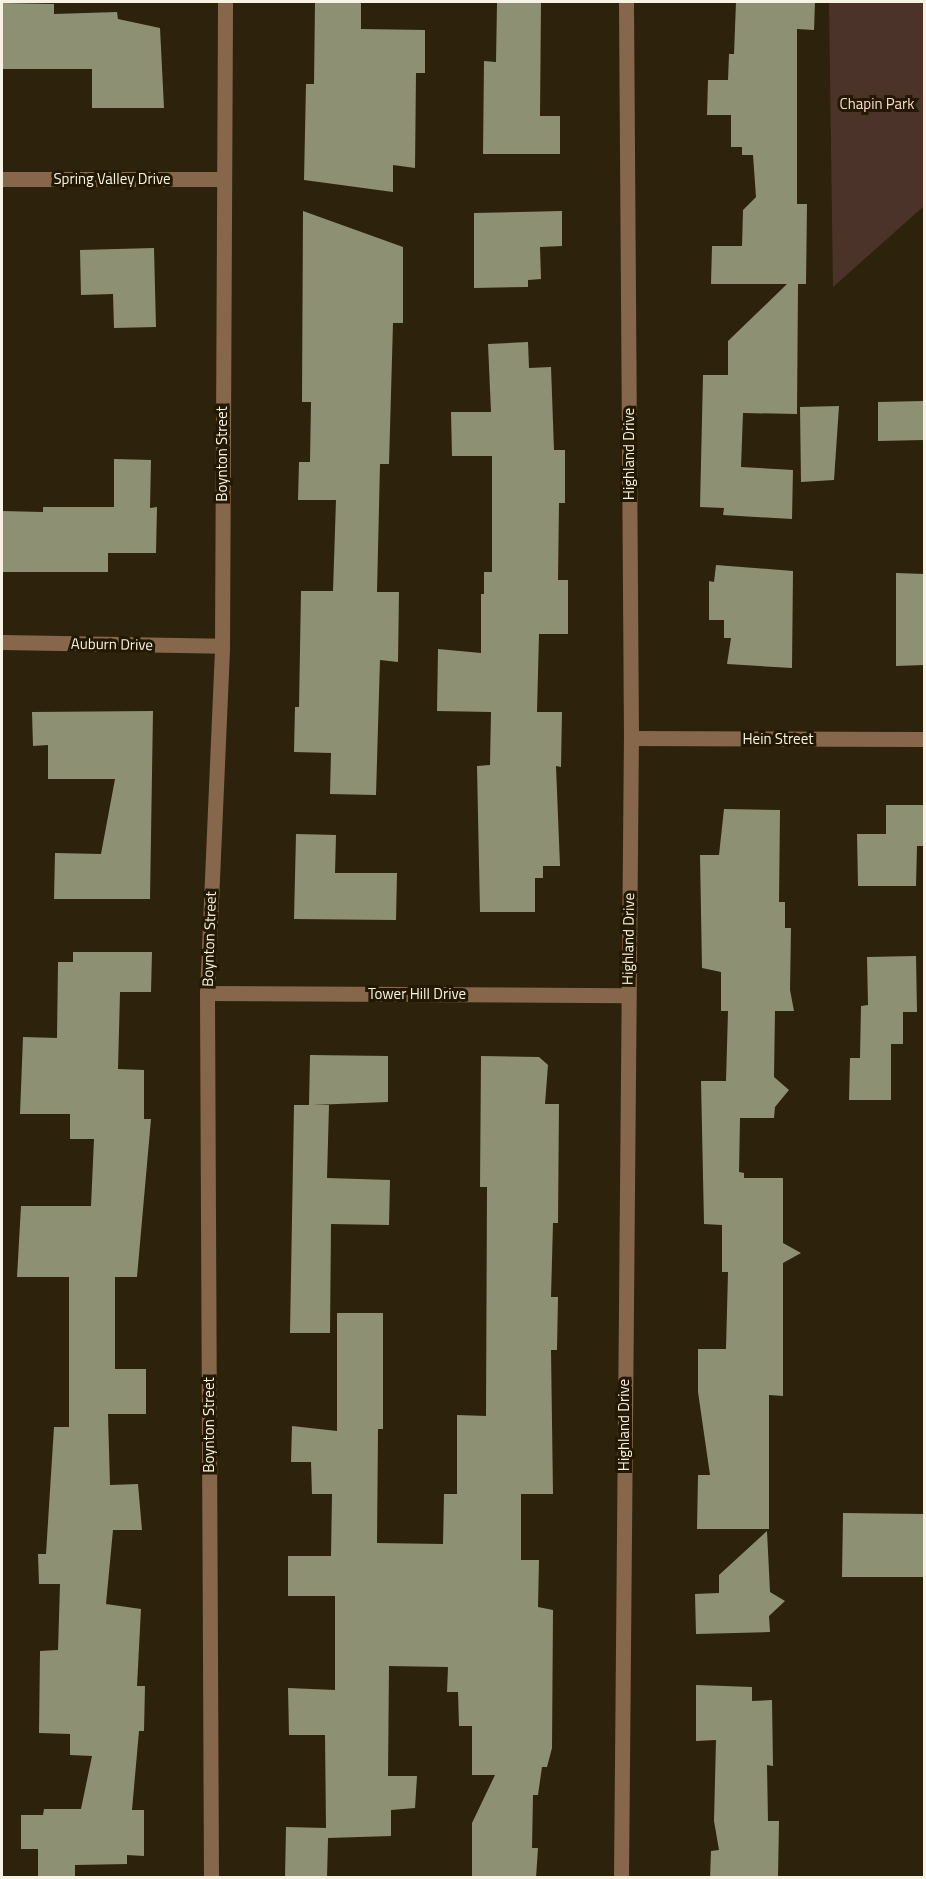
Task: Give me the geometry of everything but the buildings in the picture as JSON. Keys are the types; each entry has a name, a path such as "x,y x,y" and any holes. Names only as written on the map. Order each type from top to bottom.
{"street":[{"name":"Boynton Street","path":"211,1878 207,993 222,646 225,2"},
{"name":"Highland Drive","path":"621,1878 631,738 626,2"},
{"name":"Spring Valley Drive","path":"2,178 223,179"},
{"name":"Auburn Drive","path":"2,642 222,646"},
{"name":"Hein Street","path":"631,738 924,739"},
{"name":"Tower Hill Drive","path":"207,993 627,995"}],"green space":[{"name":"Chapin Park","path":"829,2 924,2 924,206 833,287"}]}
